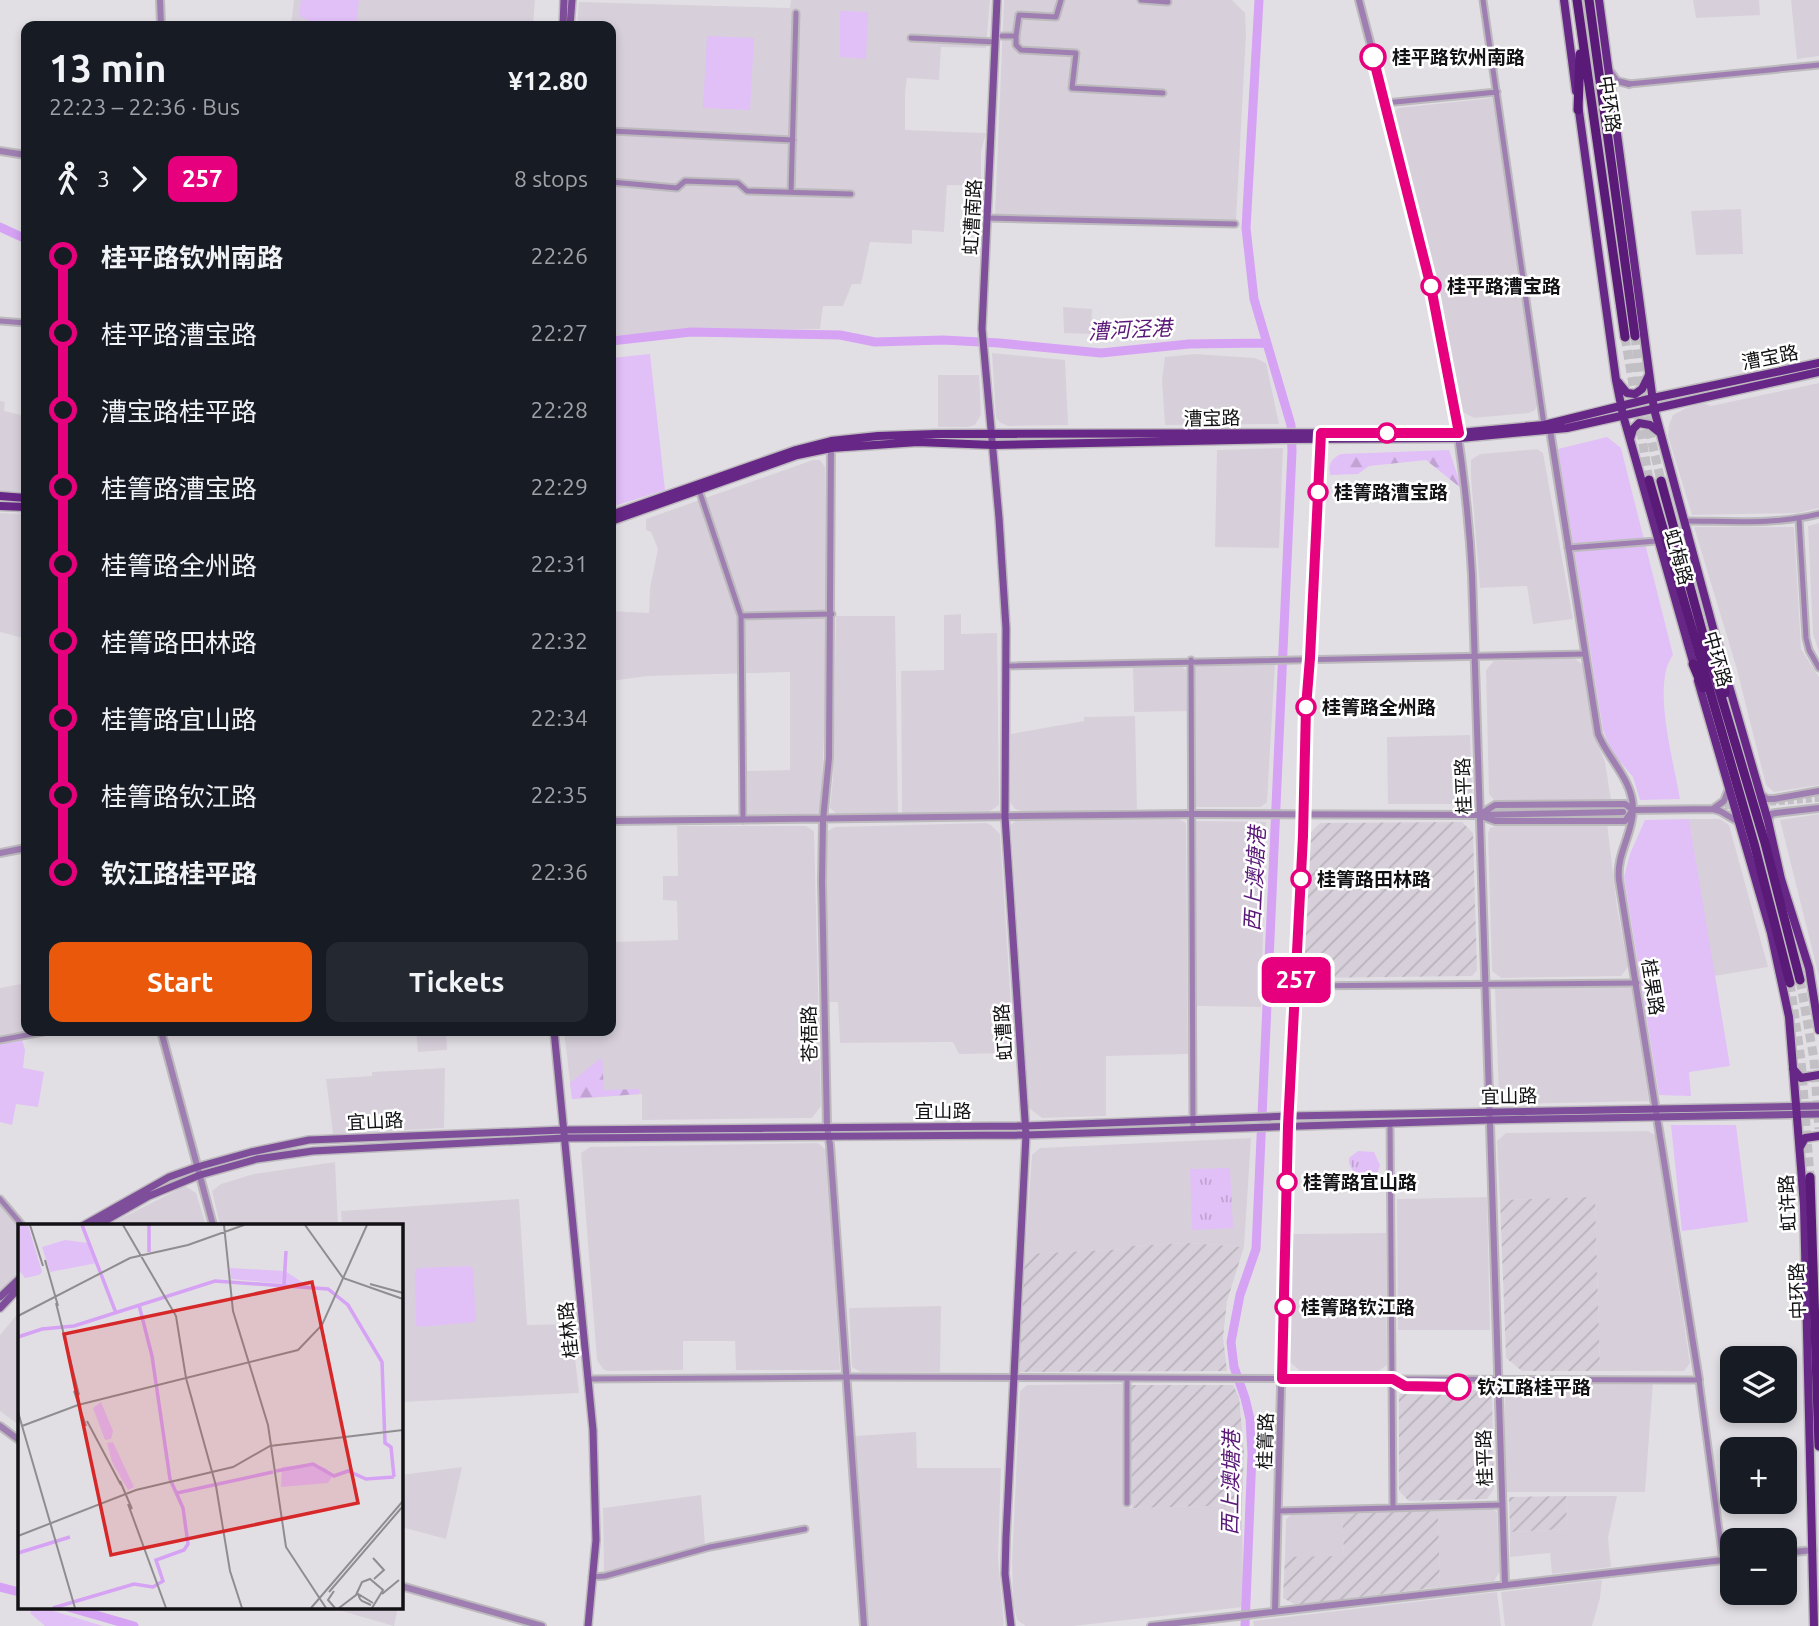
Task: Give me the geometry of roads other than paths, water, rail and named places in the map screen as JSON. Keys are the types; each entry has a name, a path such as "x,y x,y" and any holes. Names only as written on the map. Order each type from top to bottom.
{"highway":[{"name":"中环路","path":"1577,0 1625,337"},
{"name":"中环路","path":"1589,0 1604,70 1635,336"},
{"path":"1578,110 1581,28"},
{"path":"1604,70 1613,100"},
{"name":"中环路","path":"1649,480 1795,982 1765,843 1661,481"},
{"path":"1718,645 1730,726"},
{"path":"1693,664 1720,729"},
{"name":"中环路","path":"1811,1177 1819,1446"}],"main road":[{"path":"563,21 565,0"},
{"path":"570,21 572,0"},
{"name":"虹漕南路","path":"992,440 982,329 998,0"},
{"name":"虹梅路","path":"1564,0 1623,415 1780,971 1789,1017 1797,1111"},
{"path":"1599,0 1604,70"},
{"name":"虹梅路","path":"1613,100 1654,409 1768,821 1784,891 1809,968 1819,1030"},
{"name":"漕宝路","path":"1547,427 1622,405 1819,363"},
{"name":"漕宝路","path":"616,513 831,445 992,440 1459,435 1547,427 1623,415 1819,372"},
{"path":"1616,380 1627,393 1635,394 1642,389 1649,374"},
{"path":"1630,440 1633,429 1639,423 1650,425 1660,433"},
{"name":"虹漕路","path":"992,440 1001,546 1006,666 1005,817 1025,1130 1005,1574 1011,1626"},
{"name":"漕宝路","path":"616,519 698,487"},
{"path":"0,496 21,498"},
{"path":"0,506 21,507"},
{"name":"桂林路","path":"554,1036 593,1430 596,1540 588,1626"},
{"path":"1793,1069 1801,1078 1819,1075"},
{"name":"宜山路","path":"1797,1111 1819,1106"},
{"name":"宜山路","path":"86,1224 169,1177 290,1153 564,1134 828,1135 1193,1125 1253,1122 1290,1116 1797,1111 1819,1114"},
{"name":"虹许路","path":"1797,1111 1814,1626"},
{"name":"宜山路","path":"1253,1122 1288,1126 1488,1116"},
{"name":"宜山路","path":"100,1224 198,1171 251,1152 309,1140 827,1126 1025,1130"},
{"path":"1800,1148 1805,1138 1819,1136"},
{"path":"0,1297 18,1280"},
{"path":"0,1308 18,1289"}],"street":[{"path":"160,0 161,21"},
{"path":"1061,0 1056,17 1019,15 1016,45 1021,50 1076,53 1072,88 1163,93"},
{"path":"1141,0 1168,2"},
{"name":"桂平路","path":"1359,0 1429,277 1459,435 1470,539 1505,1584"},
{"path":"1479,815 1495,821 1625,821 1633,810 1628,785 1604,749 1598,734 1547,427 1483,0"},
{"path":"791,192 796,13"},
{"path":"1002,36 1016,36"},
{"path":"911,38 995,42"},
{"path":"1613,100 1618,90 1629,84 1819,65"},
{"path":"1604,70 1617,80 1629,84"},
{"path":"1385,103 1497,92"},
{"path":"616,131 793,140"},
{"path":"0,151 21,154"},
{"path":"616,182 677,188 685,181 738,183 747,191 851,194"},
{"path":"988,218 1235,224"},
{"path":"0,321 21,323"},
{"name":"桂箐路","path":"1275,1611 1288,1126 1321,436"},
{"name":"苍梧路","path":"831,445 832,614 828,784 823,820 827,1126 864,1626"},
{"path":"698,487 741,617 743,820"},
{"path":"1684,521 1799,519 1819,514"},
{"path":"1799,519 1806,638 1819,668"},
{"path":"1568,548 1657,541"},
{"path":"741,617 832,614"},
{"path":"1006,666 1191,660 1475,658 1585,654"},
{"path":"1191,660 1193,1125"},
{"path":"1713,809 1724,801 1728,791"},
{"path":"1760,794 1774,799 1817,792 1819,808 1771,814 1768,821"},
{"path":"1479,815 1495,805 1625,804 1633,810 1713,809 1737,821"},
{"name":"桂果路","path":"1633,810 1618,866 1699,1380 1720,1538"},
{"path":"616,821 1623,812"},
{"path":"0,853 21,849"},
{"path":"1296,986 1637,983"},
{"path":"0,1040 21,1036"},
{"path":"162,1036 213,1224"},
{"path":"1390,1123 1393,1507"},
{"path":"0,1199 21,1224"},
{"path":"589,1379 846,1377 1699,1380"},
{"path":"1127,1379 1127,1503"},
{"path":"0,1426 18,1439"},
{"path":"1278,1511 1501,1504"},
{"path":"592,1577 605,1576 709,1547 805,1529"},
{"path":"1797,1552 1813,1550"},
{"path":"1150,1626 1720,1560"},
{"path":"402,1586 542,1626"}],"waterway":[{"name":"西上澳塘港","path":"1245,1626 1252,1454 1250,1419 1234,1367 1231,1342 1240,1295 1256,1249 1292,451 1291,425 1254,299 1246,228 1259,0"},
{"name":"漕河泾港","path":"0,227 21,237"},
{"name":"漕河泾港","path":"616,340 691,332 840,335 875,342 943,340 1101,353 1189,344 1265,343"},
{"path":"0,1587 18,1592"},
{"path":"71,1608 134,1626"}],"tunnel":[{"path":"1635,336 1643,404 1661,481"},
{"path":"1625,337 1649,480"},
{"path":"1716,807 1819,799"},
{"path":"1800,980 1814,1059 1819,1129"},
{"path":"1790,983 1801,1060 1810,1177"}],"place":[{"name":"桂平路钦州南路","path":"1373,57"},
{"name":"桂平路漕宝路","path":"1431,286"},
{"name":"桂箐路漕宝路","path":"1318,492"},
{"name":"桂箐路全州路","path":"1306,707"},
{"name":"桂箐路田林路","path":"1301,879"},
{"name":"桂箐路宜山路","path":"1287,1182"},
{"name":"桂箐路钦江路","path":"1285,1307"},
{"name":"钦江路桂平路","path":"1458,1387"}]}
